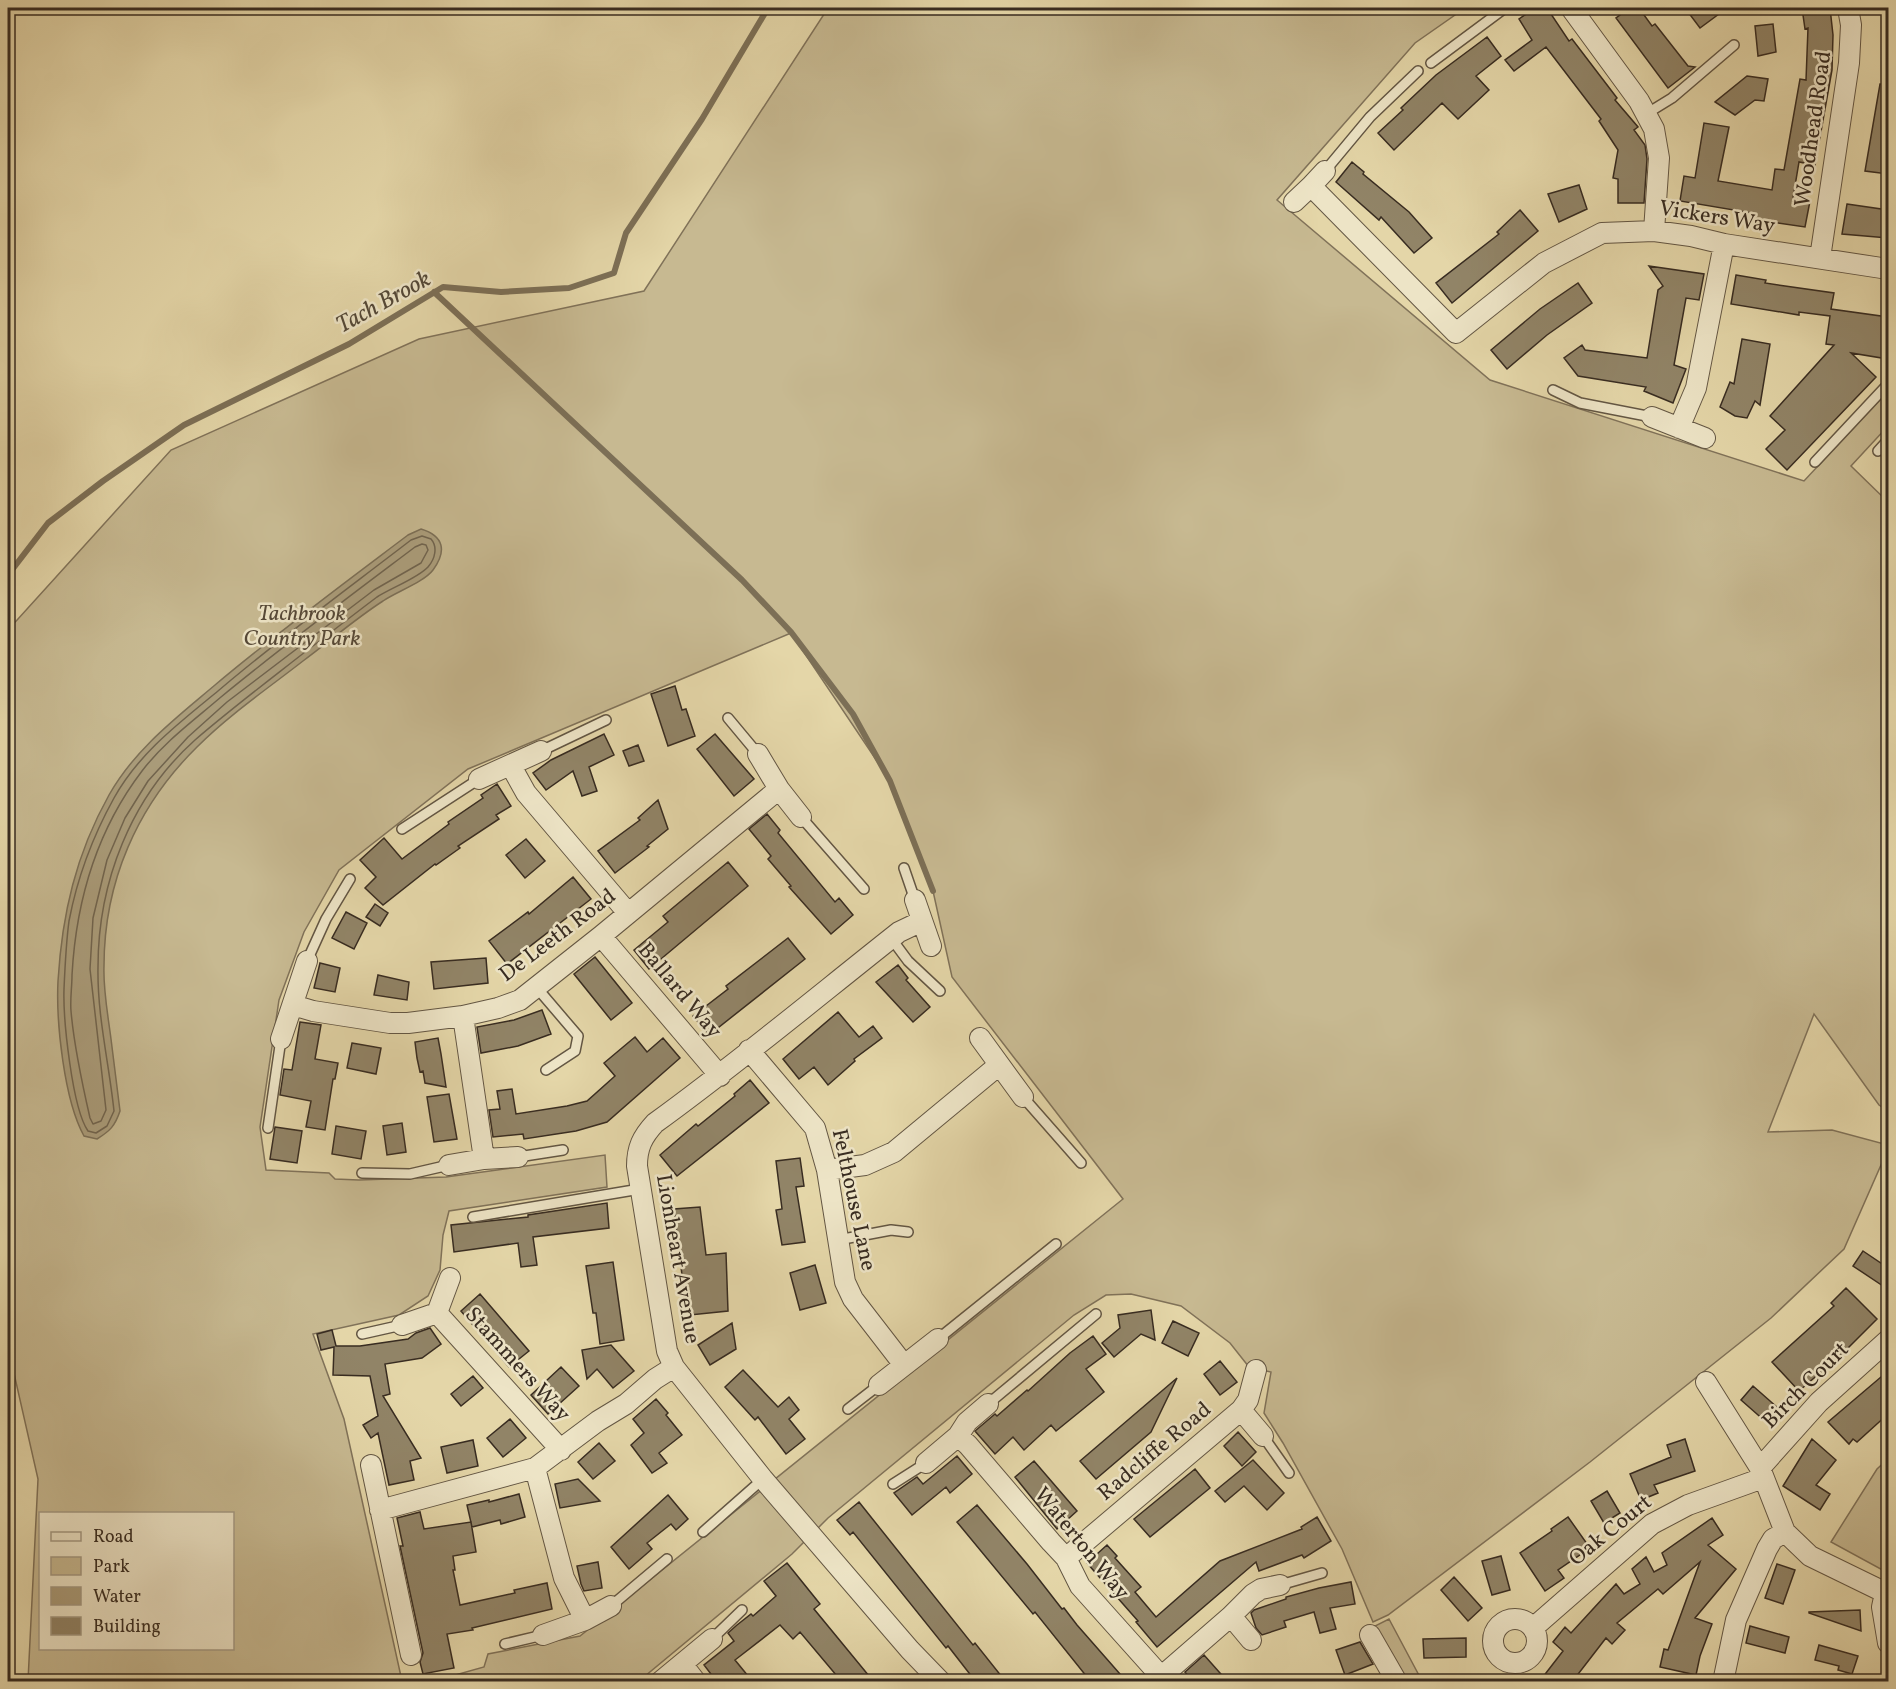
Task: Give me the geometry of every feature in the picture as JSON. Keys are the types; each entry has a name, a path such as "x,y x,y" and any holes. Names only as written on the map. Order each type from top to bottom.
{"street":[{"path":"1571,8 1639,101 1654,129 1659,158 1654,231"},
{"name":"Woodhead Road","path":"1820,258 1849,63 1851,25 1848,8"},
{"path":"1294,202 1325,171"},
{"name":"Vickers Way","path":"1311,186 1456,333 1544,263 1602,234 1654,231 1888,269"},
{"path":"1679,428 1696,388 1724,244"},
{"path":"1652,417 1705,438"},
{"path":"479,780 541,751"},
{"path":"758,754 779,789 801,817"},
{"path":"511,766 526,792 628,913"},
{"name":"De Leeth Road","path":"293,1005 313,1011 390,1023 408,1023 463,1016 520,1000 779,789"},
{"path":"915,900 931,946"},
{"name":"Lionheart Avenue","path":"922,921 891,938 749,1050 720,1076 655,1124 646,1132 640,1143 637,1166 667,1351 674,1367 763,1479 910,1650 941,1682"},
{"name":"Ballard Way","path":"601,936 720,1076"},
{"path":"280,1039 307,961"},
{"path":"463,1016 484,1159"},
{"path":"980,1038 1023,1096"},
{"name":"Felthouse Lane","path":"749,1050 815,1128 827,1170 845,1282 853,1299 904,1365"},
{"path":"827,1170 865,1165 894,1152 999,1065"},
{"path":"449,1165 484,1159 518,1157"},
{"name":"Stammers Way","path":"402,1325 437,1312 450,1278"},
{"name":"Stammers Way","path":"437,1312 561,1450"},
{"path":"879,1385 938,1339"},
{"name":"Birch Court","path":"1762,1473 1819,1402 1888,1340"},
{"path":"380,1510 535,1468 674,1367"},
{"name":"Radcliffe Road","path":"1066,1557 1241,1410 1248,1400 1256,1370"},
{"path":"1707,1382 1762,1473 1785,1532 1809,1556 1887,1593 1882,1607 1888,1643"},
{"path":"926,1463 958,1436 967,1422 988,1404"},
{"path":"1241,1410 1263,1436"},
{"name":"Waterton Way","path":"958,1436 969,1445 1066,1557 1080,1586 1164,1679"},
{"path":"371,1465 411,1655"},
{"path":"535,1468 564,1578 585,1620"},
{"name":"Oak Court","path":"1533,1628 1652,1524 1688,1505 1762,1473"},
{"path":"1724,1682 1736,1620 1767,1549 1773,1539 1785,1532"},
{"path":"1164,1679 1253,1594 1261,1589 1280,1585"},
{"path":"543,1635 585,1620 611,1606"},
{"path":"1231,1616 1251,1640"},
{"path":"1371,1635 1397,1682"},
{"path":"660,1682 712,1639"},
{"path":"682,1664 696,1682"}],"lane":[{"path":"1431,63 1505,8"},
{"path":"1646,114 1672,98 1734,45"},
{"path":"1325,171 1370,117 1418,71"},
{"path":"1815,462 1888,384"},
{"path":"1553,390 1580,403 1652,417"},
{"path":"1878,452 1888,440"},
{"path":"728,718 758,754"},
{"path":"541,751 606,720"},
{"path":"402,829 479,780"},
{"path":"801,817 864,889"},
{"path":"904,868 915,900"},
{"path":"307,961 326,919 350,879"},
{"path":"891,938 908,961 940,991"},
{"path":"537,988 578,1036 575,1051 546,1070"},
{"path":"268,1128 280,1039"},
{"path":"1023,1096 1081,1163"},
{"path":"518,1157 563,1150"},
{"path":"362,1173 410,1174 449,1165"},
{"path":"473,1217 640,1189"},
{"path":"838,1240 891,1230 908,1232"},
{"path":"938,1339 1056,1244"},
{"path":"988,1404 1096,1314"},
{"path":"362,1334 402,1325"},
{"path":"848,1409 879,1385"},
{"path":"1263,1436 1289,1473"},
{"path":"893,1484 926,1463"},
{"path":"703,1532 763,1479"},
{"path":"611,1606 667,1559"},
{"path":"1280,1585 1322,1573"},
{"path":"712,1639 742,1610"},
{"path":"505,1644 543,1635"}],"green space":[{"name":"Tachbrook Country Park","path":"828,8 1465,8 1415,43 1277,200 1490,380 1804,481 1888,391 1888,426 1851,466 1888,502 1888,1111 1879,1105 1814,1014 1768,1132 1832,1130 1888,1145 1844,1249 1771,1318 1590,1462 1388,1615 1373,1622 1342,1549 1264,1413 1271,1372 1249,1367 1230,1343 1181,1306 1131,1294 1106,1295 1074,1315 828,1518 792,1554 639,1681 434,1681 484,1667 488,1654 580,1636 1123,1199 952,977 933,891 887,776 791,633 468,769 339,870 304,932 279,1000 260,1127 266,1170 329,1173 335,1179 359,1180 446,1177 605,1155 607,1187 449,1211 443,1235 440,1270 428,1296 399,1315 313,1334 344,1419 402,1681 28,1681 38,1479 8,1347 8,630 171,450 419,339 644,291"},
{"path":"1888,1459 1888,1573 1831,1542 1877,1469"},
{"path":"1389,1619 1422,1681 1401,1681 1375,1626"}],"water":[{"path":"421,529 435,536 441,545 440,557 433,570 417,583 362,615 222,724 176,770 157,794 141,820 118,875 110,905 106,935 105,993 120,1111 109,1131 102,1136 97,1139 84,1136 77,1121 66,1082 58,1017 58,981 67,908 79,862 97,817 109,795 131,763 157,735 186,710 311,608 408,535"}],"building":[{"path":"1535,8 1547,8 1569,41 1572,39 1617,98 1615,100 1638,127 1634,130 1645,145 1647,159 1644,203 1618,203 1618,179 1613,178 1618,150 1599,121 1601,119 1546,47 1514,71 1505,60 1532,40 1519,19"},
{"path":"1630,8 1639,8 1652,26 1655,24 1688,66 1695,67 1668,88 1616,18"},
{"path":"1685,8 1727,8 1700,28"},
{"path":"1802,8 1830,8 1833,35 1832,70 1815,165 1799,162 1793,198 1810,201 1805,227 1750,219 1752,213 1680,201 1684,176 1695,178 1704,123 1729,127 1718,181 1772,190 1775,169 1784,170 1800,79 1806,80 1808,28 1805,29"},
{"path":"1773,24 1776,52 1758,56 1755,26"},
{"path":"1487,37 1501,56 1476,76 1489,90 1458,119 1442,103 1394,150 1378,133 1436,75"},
{"path":"1747,76 1768,79 1764,101 1755,100 1735,115 1715,102"},
{"path":"1880,84 1888,85 1888,174 1865,171"},
{"path":"1352,162 1409,212 1432,238 1414,253 1381,217 1379,220 1336,182"},
{"path":"1579,185 1587,209 1559,222 1548,194"},
{"path":"1847,204 1888,210 1888,238 1842,234"},
{"path":"1520,210 1538,231 1452,303 1436,283 1499,234 1497,232"},
{"path":"1649,266 1704,274 1699,300 1686,298 1674,365 1686,369 1673,403 1644,391 1646,387 1578,376 1564,358 1582,345 1585,350 1647,358 1658,290 1663,286"},
{"path":"1736,275 1766,280 1765,283 1834,293 1831,309 1888,317 1888,359 1851,353 1876,377 1787,470 1766,449 1785,430 1770,416 1834,345 1826,344 1830,316 1799,312 1799,315 1731,304"},
{"path":"1578,283 1592,303 1547,335 1507,369 1491,350 1540,309"},
{"path":"1742,339 1770,344 1760,405 1755,401 1747,418 1735,416 1720,407 1730,382 1734,384"},
{"path":"675,686 682,710 686,709 695,736 668,746 651,694"},
{"path":"604,734 614,755 589,767 597,791 582,796 573,771 546,790 533,773 551,760"},
{"path":"715,734 754,779 734,796 697,749"},
{"path":"638,745 644,761 629,766 623,751"},
{"path":"497,784 511,806 496,815 499,819 458,846 460,848 435,864 383,905 365,888 376,877 360,860 384,838 402,859 449,824 448,822 483,798 481,795"},
{"path":"658,800 668,829 615,873 598,851 640,820 638,818"},
{"path":"767,814 780,830 778,833 835,902 839,898 853,915 831,934 789,887 791,886 768,859 771,856 749,829"},
{"path":"526,839 545,861 525,878 506,855"},
{"path":"728,862 748,886 649,969 634,950 668,922 663,916"},
{"path":"573,877 591,899 507,964 489,941 528,912 529,914"},
{"path":"375,904 388,913 380,926 366,917"},
{"path":"346,912 367,923 354,949 332,938"},
{"path":"788,938 805,959 709,1035 693,1016 728,989 726,986"},
{"path":"595,957 632,1003 611,1020 574,974"},
{"path":"486,958 488,983 434,989 431,962"},
{"path":"320,963 340,968 335,992 314,988"},
{"path":"898,965 908,978 906,980 930,1007 913,1022 876,982"},
{"path":"378,975 409,982 407,1000 374,995"},
{"path":"542,1010 551,1034 518,1046 481,1053 477,1027 514,1020"},
{"path":"838,1012 859,1037 873,1026 882,1038 854,1059 855,1061 828,1085 814,1067 799,1079 783,1059"},
{"path":"300,1022 321,1025 315,1059 338,1063 335,1079 333,1079 325,1130 306,1127 311,1101 280,1095 284,1069 292,1070"},
{"path":"635,1037 647,1052 663,1038 680,1058 607,1122 576,1131 524,1139 523,1134 493,1137 489,1110 500,1109 497,1091 512,1089 516,1114 587,1101 615,1076 604,1063"},
{"path":"438,1038 446,1087 425,1083 417,1058 415,1042"},
{"path":"352,1043 381,1048 376,1074 347,1068"},
{"path":"750,1080 769,1103 677,1176 660,1155 696,1124 698,1126 735,1096 734,1094"},
{"path":"449,1094 457,1139 434,1142 427,1097"},
{"path":"402,1123 406,1152 387,1155 383,1126"},
{"path":"336,1126 366,1131 361,1159 332,1154"},
{"path":"275,1127 302,1131 297,1163 270,1159"},
{"path":"800,1158 804,1186 796,1187 805,1242 782,1245 776,1210 782,1209 776,1161"},
{"path":"607,1203 609,1228 533,1237 537,1265 521,1267 518,1243 454,1252 451,1225 528,1217 528,1215"},
{"path":"700,1207 706,1255 726,1253 728,1311 690,1315 687,1288 684,1288 682,1275 674,1209"},
{"path":"1863,1251 1888,1268 1888,1277 1883,1286 1853,1266"},
{"path":"613,1262 624,1340 600,1344 586,1266"},
{"path":"815,1265 826,1303 800,1310 790,1273"},
{"path":"1846,1288 1877,1319 1843,1353 1799,1391 1772,1362 1834,1306 1831,1303"},
{"path":"480,1294 529,1351 509,1367 461,1311"},
{"path":"1151,1310 1155,1340 1141,1334 1114,1357 1102,1343 1120,1328 1118,1315"},
{"path":"1173,1321 1199,1333 1188,1356 1162,1343"},
{"path":"732,1323 736,1349 710,1365 698,1345"},
{"path":"430,1328 441,1344 422,1358 385,1364 390,1394 383,1396 421,1458 410,1461 414,1480 389,1485 378,1433 371,1438 363,1425 378,1416 370,1376 333,1375 334,1347 321,1350 317,1334 332,1330 336,1346 360,1346 408,1339"},
{"path":"1093,1336 1106,1354 1086,1369 1104,1392 1056,1431 1051,1425 1024,1450 1013,1437 995,1454 975,1431 995,1414 997,1416"},
{"path":"611,1345 634,1371 613,1388 597,1369 587,1379 582,1350"},
{"path":"1220,1361 1237,1382 1220,1395 1204,1374"},
{"path":"561,1367 579,1386 548,1414 531,1395"},
{"path":"743,1370 778,1407 789,1397 799,1410 789,1419 805,1439 786,1454 758,1417 755,1420 725,1387"},
{"path":"1888,1371 1888,1414 1857,1442 1853,1439 1849,1444 1828,1422"},
{"path":"473,1376 483,1388 461,1406 451,1394"},
{"path":"1177,1378 1151,1432 1096,1479 1080,1461"},
{"path":"1753,1386 1778,1408 1766,1422 1741,1400"},
{"path":"656,1399 682,1435 659,1453 667,1463 652,1473 631,1445 644,1433 633,1419"},
{"path":"510,1419 526,1438 503,1457 487,1438"},
{"path":"1238,1432 1256,1452 1242,1466 1224,1446"},
{"path":"1685,1439 1695,1471 1654,1485 1658,1493 1641,1500 1630,1474 1671,1457 1667,1445"},
{"path":"1812,1439 1836,1460 1816,1485 1830,1494 1820,1510 1783,1486"},
{"path":"473,1440 478,1466 447,1473 441,1447"},
{"path":"599,1443 615,1461 593,1479 578,1462"},
{"path":"957,1456 972,1474 950,1493 946,1487 912,1515 894,1493 917,1477 923,1484"},
{"path":"1253,1460 1284,1493 1267,1510 1244,1486 1225,1502 1215,1491"},
{"path":"1034,1461 1077,1511 1057,1529 1015,1477"},
{"path":"1195,1469 1210,1488 1150,1537 1134,1519"},
{"path":"578,1479 600,1501 560,1508 555,1484"},
{"path":"1607,1491 1620,1513 1604,1523 1591,1501"},
{"path":"519,1494 525,1517 501,1524 500,1520 472,1527 467,1505"},
{"path":"668,1495 688,1519 676,1530 671,1524 647,1543 652,1549 629,1569 611,1547"},
{"path":"859,1502 973,1645 975,1643 1006,1682 976,1682 853,1532 850,1535 837,1520"},
{"path":"977,1505 1062,1609 1064,1608 1127,1682 1091,1682 1035,1612 1033,1614 957,1522"},
{"path":"420,1512 424,1529 471,1522 476,1552 453,1556 455,1570 453,1570 460,1605 515,1593 514,1590 547,1583 552,1609 472,1628 473,1630 447,1634 454,1668 423,1674 420,1662 423,1653 400,1546 403,1546 397,1518"},
{"path":"1317,1517 1331,1541 1304,1558 1302,1555 1259,1571 1256,1562 1157,1647 1136,1622 1138,1621 1087,1563 1107,1545 1117,1556 1115,1558 1141,1587 1135,1592 1156,1617 1220,1561 1302,1529 1301,1527"},
{"path":"1568,1517 1590,1548 1558,1570 1564,1578 1545,1591 1520,1553"},
{"path":"1712,1518 1723,1535 1708,1545 1736,1569 1695,1618 1712,1624 1700,1656 1696,1675 1660,1667 1664,1649 1668,1650 1700,1562 1663,1594 1658,1589 1617,1623 1625,1630 1612,1644 1606,1638 1572,1682 1539,1682 1563,1651 1553,1642 1565,1627 1571,1633 1616,1584 1624,1594 1640,1584 1632,1569 1646,1557 1654,1572 1667,1565 1662,1553"},
{"path":"1501,1556 1510,1590 1492,1595 1482,1561"},
{"path":"598,1562 602,1588 584,1591 577,1566"},
{"path":"787,1563 820,1604 814,1609 874,1682 842,1682 800,1632 793,1639 780,1625 735,1660 753,1682 717,1682 704,1665 734,1641 728,1633 776,1596 764,1581"},
{"path":"1777,1564 1795,1570 1783,1604 1765,1598"},
{"path":"1454,1577 1482,1608 1468,1621 1441,1590"},
{"path":"1351,1582 1355,1604 1330,1608 1336,1629 1320,1633 1314,1612 1284,1621 1286,1627 1262,1635 1256,1628 1251,1613 1254,1610 1286,1599 1286,1597"},
{"path":"1860,1610 1861,1631 1809,1613 1809,1612"},
{"path":"1750,1626 1789,1637 1785,1653 1746,1643"},
{"path":"1466,1638 1466,1657 1424,1658 1423,1639"},
{"path":"1360,1642 1373,1664 1345,1675 1336,1650"},
{"path":"1819,1645 1858,1656 1852,1674 1838,1670 1839,1666 1815,1660"},
{"path":"1204,1655 1228,1682 1193,1682 1185,1672"}],"waterway":[{"name":"Tach Brook","path":"8,575 48,523 103,481 184,425 349,344 443,287 501,292 569,288 614,273 626,233 702,119 768,8"},
{"path":"434,292 742,580 791,632 853,714 890,781 933,891"}]}
